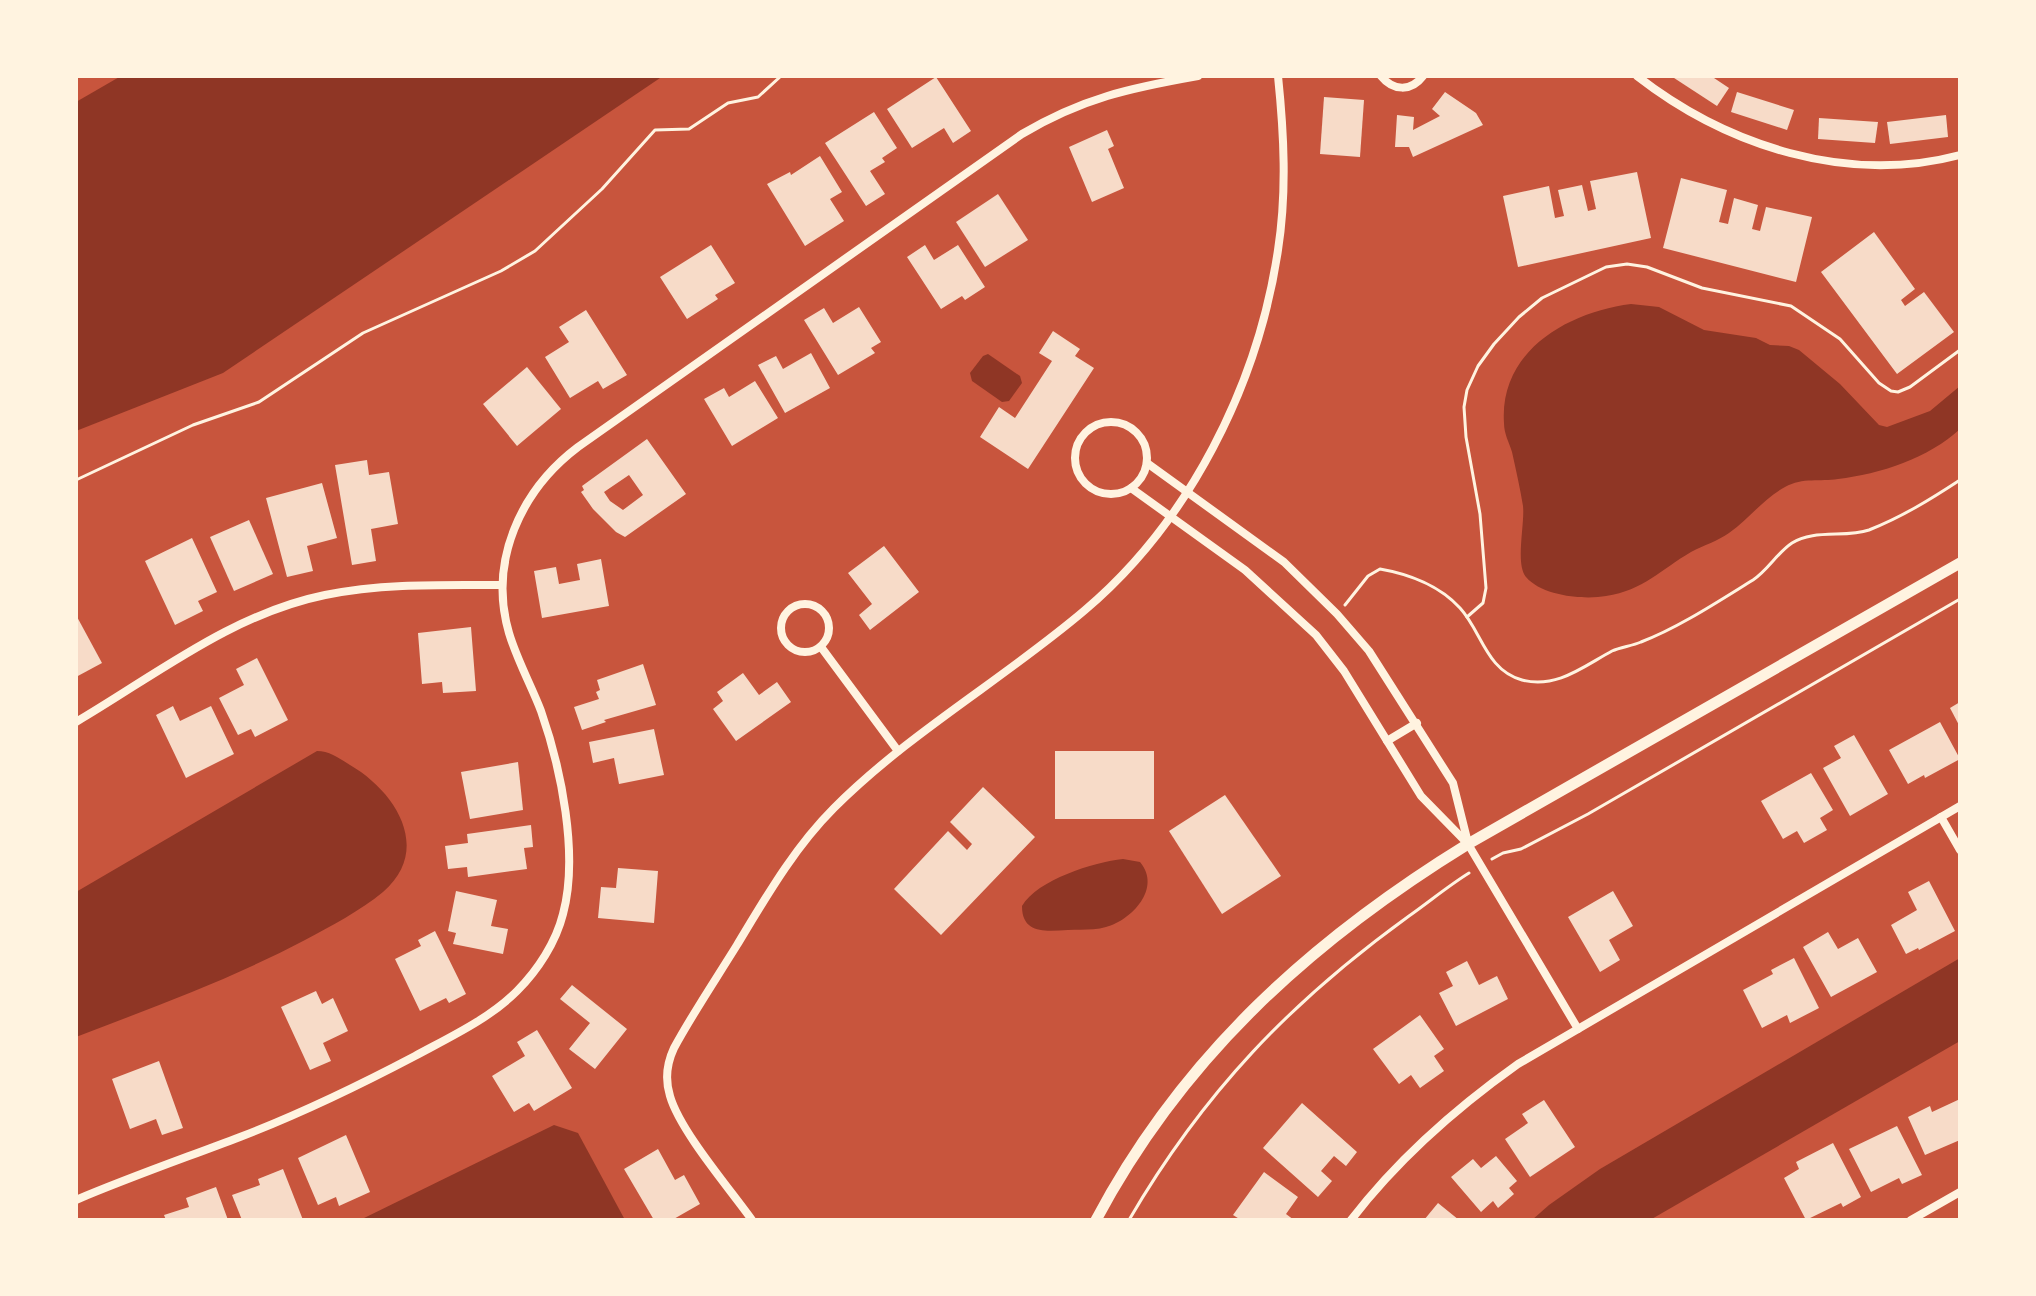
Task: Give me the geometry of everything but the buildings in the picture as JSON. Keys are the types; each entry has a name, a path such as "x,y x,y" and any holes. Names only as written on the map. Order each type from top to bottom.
{"street":[{"path":"76,1200 283,1120 376,1076 494,1011 514,994 538,966 557,933 566,903 569,864 566,827 552,747 508,630 502,585 508,547 524,507 541,480 578,447 991,154 1038,124 1106,94 1198,76"},
{"path":"752,1220 680,1119 667,1084 670,1057 790,859 833,809 876,767 1014,667 1093,603 1137,558 1187,491 1205,461 1245,373 1272,279 1278,251 1284,185 1278,76"},
{"path":"1381,76 1388,84 1405,88 1423,76"},
{"path":"1637,76 1704,121 1740,138 1782,151 1829,160 1883,165 1920,163 1960,155"},
{"path":"1102,422 1125,424 1135,430 1142,440 1147,463 1144,473 1131,488 1106,494 1090,488 1082,480 1074,458 1082,435 1102,422"},
{"path":"1147,463 1284,562 1337,614 1369,651 1453,783 1468,844"},
{"path":"1131,488 1245,570 1316,635 1344,671 1421,796 1468,844 1578,1029"},
{"path":"1096,1220 1126,1169 1178,1093 1248,1013 1331,938 1395,891 1468,844 1960,563"},
{"path":"76,722 223,632 296,603 369,588 502,585"},
{"path":"806,603 823,611 830,627 827,640 821,647 814,651 798,652 785,642 781,623 790,609 806,603"},
{"path":"821,647 898,751"},
{"path":"1387,741 1417,723"},
{"path":"1351,1220 1397,1167 1466,1104 1518,1064 1960,806"},
{"path":"1941,817 1960,850"},
{"path":"1911,1220 1960,1192"}],"path":[{"path":"76,480 193,425 259,402 363,333 501,271 535,251 602,189 655,130 689,129 728,103 758,97 781,76"},
{"path":"1467,617 1480,608 1486,588 1480,514 1466,437 1464,407 1467,390 1478,366 1494,344 1542,298 1606,267 1627,264 1647,267 1702,288 1791,306 1840,339 1879,383 1898,392 1910,387 1960,350"},
{"path":"1337,614 1368,576 1380,569 1399,572 1443,593 1467,617 1487,653 1506,672 1524,680 1551,680 1580,671 1614,650 1641,643 1678,623 1756,578 1795,541 1868,530 1920,506 1960,480"},
{"path":"1503,853 1521,849 1588,814 1960,599"},
{"path":"1129,1220 1195,1118 1254,1049 1354,957 1461,878"}],"shaded area":[{"path":"121,76 663,76 223,373 76,431 76,102"},
{"path":"1631,304 1659,307 1704,330 1756,338 1770,345 1799,350 1840,384 1879,425 1887,427 1930,411 1960,386 1960,429 1934,448 1887,469 1854,477 1798,482 1785,487 1725,536 1691,552 1631,589 1606,596 1586,597 1542,589 1526,577 1521,563 1523,506 1505,431 1505,398 1513,375 1525,356 1542,340 1584,316"},
{"path":"988,354 1020,376 1022,383 1009,401 1002,402 972,381 970,373"},
{"path":"317,751 334,755 366,776 393,805 402,822 406,840 405,858 398,875 365,906 277,954 192,992 76,1037 76,892"},
{"path":"1123,859 1140,862 1148,882 1141,902 1125,918 1106,927 1092,929 1044,930 1031,927 1026,922 1022,906 1040,888 1082,868"},
{"path":"1960,958 1960,1041 1650,1220 1532,1220 1600,1169"},
{"path":"554,1125 578,1133 625,1220 360,1220"}]}
